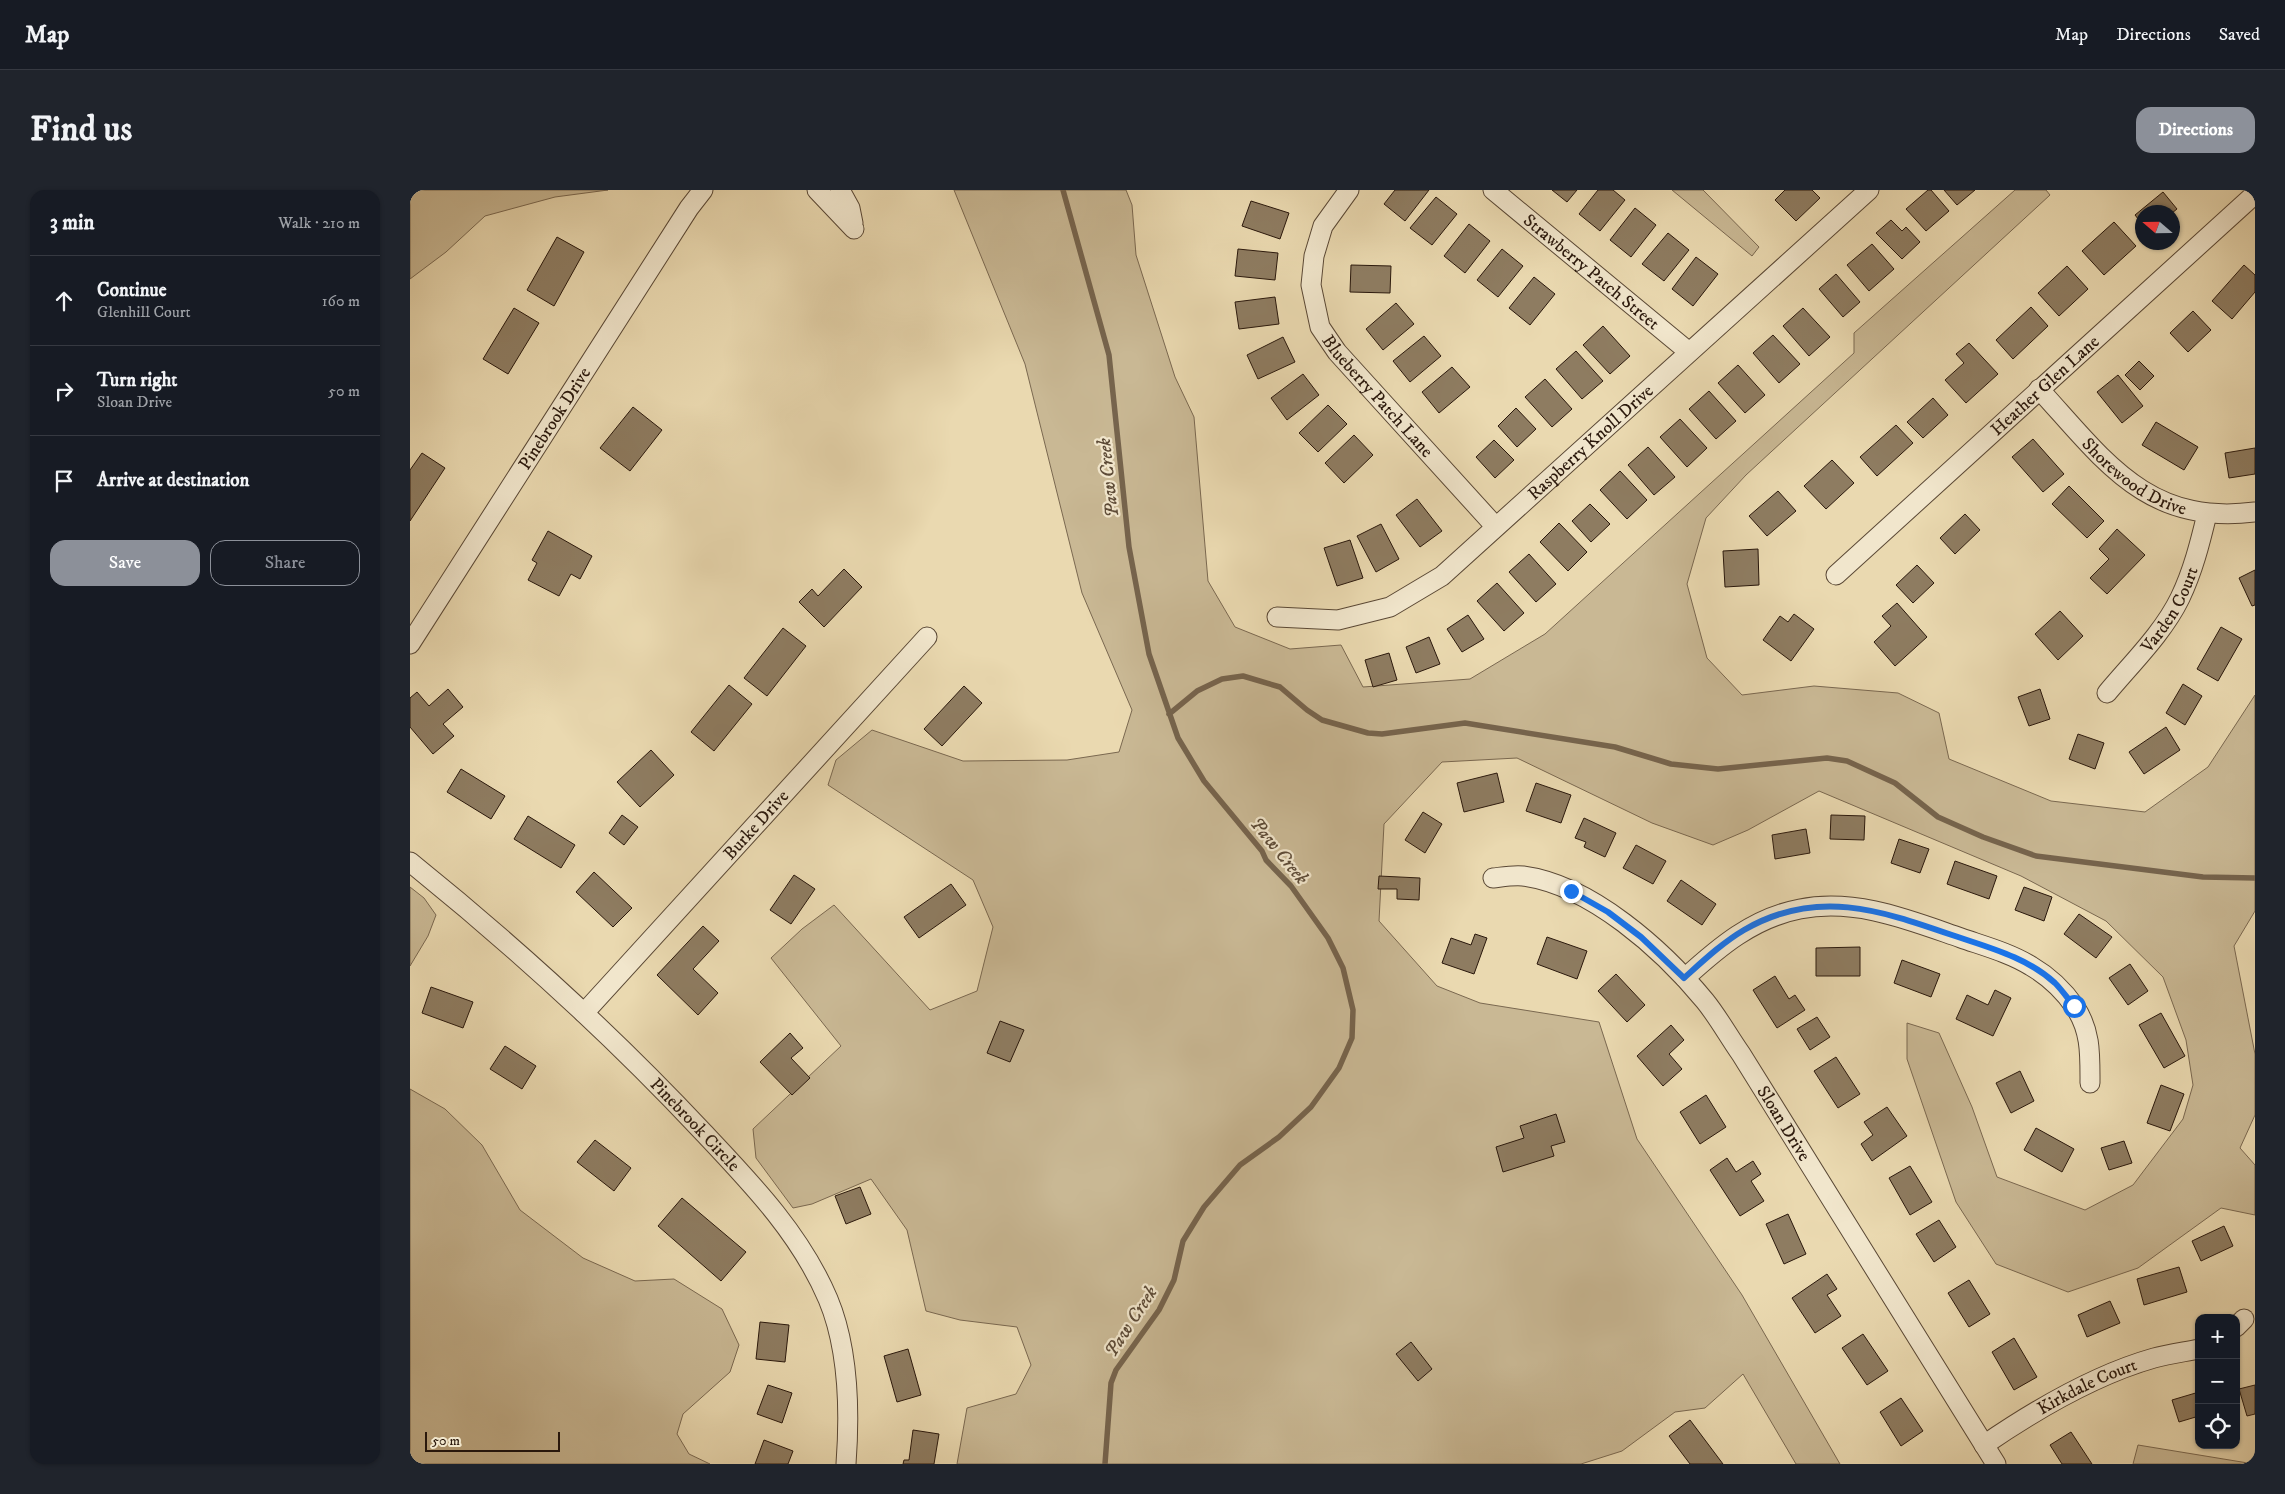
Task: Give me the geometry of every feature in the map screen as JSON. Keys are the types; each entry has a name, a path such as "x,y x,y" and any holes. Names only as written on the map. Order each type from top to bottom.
{"street":[{"path":"817,190 854,229 850,208 840,190"},
{"name":"Blueberry Patch Lane","path":"1349,190 1324,226 1314,256 1311,285 1320,327 1337,352 1495,526"},
{"name":"Strawberry Patch Street","path":"1493,190 1688,352"},
{"name":"Raspberry Knoll Drive","path":"1277,617 1338,620 1390,607 1442,576 1868,190"},
{"name":"Pinebrook Drive","path":"410,644 689,208 704,192"},
{"name":"Heather Glen Lane","path":"1836,576 2255,194"},
{"name":"Shorewood Drive","path":"2039,390 2109,466 2150,496 2175,507 2207,514 2230,515 2255,512"},
{"name":"Varden Court","path":"2107,692 2160,630 2179,600 2196,557 2207,514"},
{"name":"Burke Drive","path":"584,1013 926,637"},
{"name":"Pinebrook Circle","path":"410,862 478,917 584,1013 666,1092 760,1192 791,1233 814,1269 828,1300 842,1351 848,1411 846,1464"},
{"name":"Sloan Drive","path":"1492,878 1521,876 1544,880 1571,891 1608,912 1641,937 1706,1002 1742,1054 1996,1464"},
{"path":"1684,978 1717,949 1744,930 1768,918 1813,907 1842,906 1878,911 2005,953 2031,966 2054,983 2074,1006 2088,1035 2090,1083"},
{"name":"Kirkdale Court","path":"1984,1445 2060,1397 2131,1366 2155,1358 2195,1351"}],"shaded area":[{"path":"410,190 608,190 555,197 485,216 446,252 410,279"},
{"path":"954,190 1126,190 1132,205 1136,255 1175,377 1194,417 1208,581 1235,627 1290,649 1341,645 1363,687 1470,679 1545,634 1854,353 1854,333 2015,190 2046,190 2050,195 1746,475 1706,518 1687,584 1707,658 1742,695 1814,686 1898,693 1939,713 1949,759 2051,801 2145,812 2208,767 2255,695 2255,911 2234,946 2255,1054 2255,1115 2240,1148 2255,1165 2255,1215 2221,1208 2138,1268 2068,1292 1996,1264 1956,1202 1907,1059 1907,1023 1939,1033 1972,1107 1997,1177 2085,1210 2133,1185 2183,1119 2193,1085 2186,1040 2163,977 2106,921 2021,876 1819,791 1748,830 1713,845 1652,823 1517,758 1442,762 1384,824 1379,921 1437,986 1480,1003 1599,1022 1637,1139 1742,1295 1840,1464 1796,1464 1743,1374 1705,1408 1675,1412 1622,1451 1581,1464 957,1464 967,1408 1016,1394 1031,1365 1017,1327 960,1320 926,1311 907,1230 871,1179 812,1204 793,1208 756,1158 753,1129 841,1046 771,958 802,929 834,905 930,1010 977,991 993,927 973,880 828,785 836,760 872,730 963,761 1067,760 1119,752 1132,710 1082,593 1025,364"},
{"path":"1672,190 1703,190 1759,247 1752,256"},
{"path":"410,887 424,898 436,915 428,936 410,966"},
{"path":"410,1089 445,1109 482,1145 520,1210 583,1258 635,1281 674,1279 722,1309 739,1345 730,1372 683,1414 677,1434 689,1454 710,1464 410,1464"},
{"path":"2138,1445 2254,1464 2133,1464"}],"building":[{"path":"1395,190 1429,190 1405,221 1384,204"},
{"path":"1552,190 1577,190 1567,202"},
{"path":"1598,190 1613,190 1625,200 1600,231 1579,214"},
{"path":"1785,190 1812,190 1820,198 1796,221 1775,200"},
{"path":"1928,190 1931,190 1949,211 1926,231 1906,209"},
{"path":"1944,190 1975,190 1957,205"},
{"path":"2163,192 2174,205 2147,205"},
{"path":"1436,197 1457,214 1432,245 1410,228"},
{"path":"1251,201 1289,213 1280,239 1242,226"},
{"path":"1635,208 1656,225 1631,257 1610,240"},
{"path":"1891,220 1902,231 1906,227 1920,242 1902,259 1876,233"},
{"path":"2114,222 2135,245 2104,275 2082,251"},
{"path":"1469,224 1490,241 1465,273 1444,256"},
{"path":"1668,233 1689,250 1664,281 1642,264"},
{"path":"557,237 584,252 554,306 527,290"},
{"path":"1872,244 1894,269 1869,291 1847,265"},
{"path":"1238,249 1278,253 1275,280 1235,276"},
{"path":"1502,249 1523,266 1498,297 1477,280"},
{"path":"1696,257 1718,274 1693,306 1672,289"},
{"path":"1351,265 1391,266 1390,293 1350,292"},
{"path":"2244,265 2255,275 2255,292 2232,319 2212,301"},
{"path":"2067,266 2088,289 2059,316 2038,293"},
{"path":"1836,274 1860,302 1843,317 1819,289"},
{"path":"1534,277 1555,294 1530,325 1509,308"},
{"path":"1275,297 1279,324 1239,329 1235,302"},
{"path":"1396,303 1414,324 1383,350 1366,329"},
{"path":"2031,307 2048,326 2013,359 1996,340"},
{"path":"514,308 539,323 508,374 483,359"},
{"path":"1803,308 1830,337 1809,356 1783,326"},
{"path":"2193,311 2211,330 2188,352 2170,333"},
{"path":"1603,326 1630,356 1610,374 1583,345"},
{"path":"1773,335 1800,364 1779,383 1753,353"},
{"path":"1424,336 1441,356 1410,382 1393,361"},
{"path":"1283,337 1295,362 1258,379 1247,355"},
{"path":"1969,343 1998,374 1966,403 1945,380 1964,363 1956,354"},
{"path":"1576,351 1603,381 1582,399 1556,369"},
{"path":"2139,361 2154,376 2140,390 2125,375"},
{"path":"1738,365 1765,395 1745,413 1718,383"},
{"path":"1452,367 1470,387 1439,413 1422,392"},
{"path":"1303,374 1319,395 1287,420 1271,398"},
{"path":"2118,375 2143,406 2122,423 2097,392"},
{"path":"1545,379 1572,409 1552,427 1525,397"},
{"path":"1709,391 1736,421 1716,439 1689,409"},
{"path":"1933,398 1948,415 1923,438 1907,422"},
{"path":"1328,405 1347,424 1318,452 1299,433"},
{"path":"633,407 662,430 630,471 600,448"},
{"path":"1516,408 1536,429 1517,447 1498,426"},
{"path":"1680,419 1707,448 1687,467 1660,437"},
{"path":"2156,422 2198,447 2184,470 2142,445"},
{"path":"1896,425 1913,443 1877,476 1860,457"},
{"path":"1354,435 1373,455 1344,483 1325,463"},
{"path":"2033,439 2064,474 2043,492 2012,457"},
{"path":"1494,440 1514,460 1495,478 1476,457"},
{"path":"1648,447 1675,477 1654,495 1628,465"},
{"path":"2255,448 2255,474 2229,478 2225,453"},
{"path":"422,453 445,468 410,521 410,470"},
{"path":"1832,460 1854,483 1826,509 1804,486"},
{"path":"1620,471 1647,500 1627,519 1600,490"},
{"path":"2069,486 2104,521 2087,538 2052,504"},
{"path":"1778,491 1796,511 1767,536 1749,516"},
{"path":"1417,499 1442,531 1420,547 1396,515"},
{"path":"1590,504 1610,524 1591,542 1572,521"},
{"path":"1965,514 1980,530 1955,554 1940,538"},
{"path":"1559,523 1587,552 1568,571 1540,542"},
{"path":"1381,524 1399,559 1376,572 1357,536"},
{"path":"2117,529 2145,555 2107,594 2090,578 2109,559 2099,549"},
{"path":"548,531 592,556 580,579 571,574 559,596 528,580 537,563 532,560"},
{"path":"1350,540 1363,578 1337,586 1324,548"},
{"path":"1758,549 1759,585 1725,587 1723,551"},
{"path":"1529,554 1556,584 1536,602 1509,572"},
{"path":"1917,565 1934,583 1913,603 1896,585"},
{"path":"844,569 862,587 824,627 799,602 812,589 818,596"},
{"path":"2255,570 2255,605 2252,606 2239,578"},
{"path":"1497,583 1524,613 1504,631 1477,601"},
{"path":"1897,603 1927,637 1895,666 1874,642 1891,626 1882,616"},
{"path":"2060,611 2083,636 2058,660 2035,634"},
{"path":"1794,614 1814,629 1791,661 1763,640 1780,616 1788,622"},
{"path":"1468,615 1484,639 1462,652 1447,629"},
{"path":"2221,627 2242,639 2218,681 2197,669"},
{"path":"783,628 806,646 767,696 744,678"},
{"path":"1429,637 1440,664 1416,673 1406,647"},
{"path":"1389,653 1397,680 1373,687 1365,660"},
{"path":"2183,684 2202,696 2185,725 2166,713"},
{"path":"729,685 752,704 714,751 691,732"},
{"path":"964,686 982,703 942,746 924,729"},
{"path":"448,689 463,707 443,724 454,736 433,754 410,727 410,698 417,692 429,706"},
{"path":"2040,689 2050,719 2029,726 2018,697"},
{"path":"2166,727 2180,750 2144,774 2129,752"},
{"path":"2078,734 2104,743 2095,769 2069,759"},
{"path":"651,750 674,775 640,807 617,782"},
{"path":"461,769 505,796 491,819 447,792"},
{"path":"1497,773 1504,802 1464,812 1457,783"},
{"path":"1536,783 1571,795 1561,823 1526,811"},
{"path":"1423,812 1442,824 1425,853 1405,840"},
{"path":"622,815 638,827 624,845 609,833"},
{"path":"1831,815 1865,816 1864,840 1830,839"},
{"path":"528,816 575,845 561,868 514,839"},
{"path":"1584,818 1616,833 1605,857 1584,847 1586,842 1575,838"},
{"path":"1806,829 1810,853 1775,859 1772,835"},
{"path":"1899,839 1929,849 1920,873 1891,863"},
{"path":"1636,845 1666,861 1653,884 1623,868"},
{"path":"1955,861 1997,876 1989,899 1947,884"},
{"path":"594,872 632,908 613,927 576,892"},
{"path":"794,875 815,889 791,924 770,910"},
{"path":"1379,876 1420,878 1419,900 1397,899 1397,889 1378,889"},
{"path":"1681,880 1716,904 1702,925 1667,901"},
{"path":"951,884 966,905 919,938 904,917"},
{"path":"2024,887 2052,897 2044,921 2015,910"},
{"path":"2079,914 2112,937 2096,958 2064,934"},
{"path":"703,926 719,941 693,969 718,993 698,1015 657,975"},
{"path":"1475,934 1487,938 1474,974 1442,963 1451,938 1471,945"},
{"path":"1547,937 1587,951 1577,979 1537,964"},
{"path":"1860,947 1860,976 1816,976 1816,948"},
{"path":"1902,960 1940,974 1931,997 1894,983"},
{"path":"2130,964 2148,991 2128,1005 2109,978"},
{"path":"1616,974 1645,1005 1627,1022 1598,991"},
{"path":"1775,976 1789,999 1795,995 1805,1010 1777,1028 1753,990"},
{"path":"431,987 473,1002 463,1028 422,1013"},
{"path":"1995,990 2011,998 1993,1036 1956,1019 1967,995 1988,1005"},
{"path":"2161,1013 2185,1056 2164,1068 2139,1025"},
{"path":"1817,1017 1830,1037 1810,1050 1797,1029"},
{"path":"1000,1021 1024,1030 1010,1062 987,1053"},
{"path":"1671,1025 1684,1040 1669,1054 1682,1069 1663,1086 1637,1056"},
{"path":"790,1033 803,1048 791,1058 810,1078 792,1095 760,1062"},
{"path":"505,1046 536,1066 522,1089 490,1069"},
{"path":"1836,1057 1860,1094 1838,1108 1814,1071"},
{"path":"2020,1071 2034,1101 2011,1113 1996,1083"},
{"path":"2161,1085 2184,1094 2170,1131 2147,1123"},
{"path":"1706,1095 1726,1127 1700,1144 1680,1112"},
{"path":"1887,1107 1907,1136 1872,1161 1861,1144 1873,1135 1864,1122"},
{"path":"1556,1114 1565,1142 1551,1146 1554,1156 1503,1172 1496,1147 1524,1138 1520,1126"},
{"path":"2036,1128 2074,1149 2062,1172 2024,1150"},
{"path":"595,1140 631,1168 614,1191 577,1162"},
{"path":"2124,1141 2132,1163 2109,1170 2101,1148"},
{"path":"1727,1158 1736,1172 1753,1161 1761,1174 1751,1181 1764,1201 1740,1216 1710,1170"},
{"path":"1910,1166 1932,1202 1910,1215 1889,1178"},
{"path":"860,1187 871,1214 846,1224 835,1196"},
{"path":"682,1198 746,1252 721,1281 658,1226"},
{"path":"1788,1214 1806,1254 1784,1264 1766,1224"},
{"path":"1939,1220 1956,1247 1934,1262 1916,1234"},
{"path":"2224,1226 2233,1246 2201,1261 2192,1241"},
{"path":"2179,1267 2187,1292 2144,1305 2137,1279"},
{"path":"1827,1274 1837,1289 1827,1295 1841,1316 1815,1333 1792,1298"},
{"path":"1969,1280 1990,1314 1969,1327 1948,1293"},
{"path":"2110,1301 2120,1323 2087,1337 2078,1315"},
{"path":"760,1322 789,1325 785,1362 756,1359"},
{"path":"1863,1334 1888,1371 1867,1385 1842,1348"},
{"path":"2014,1338 2037,1377 2014,1390 1992,1352"},
{"path":"1411,1342 1432,1369 1418,1381 1396,1354"},
{"path":"908,1349 921,1395 897,1402 884,1356"},
{"path":"768,1385 792,1393 782,1423 757,1414"},
{"path":"2255,1385 2255,1414 2247,1416 2240,1389"},
{"path":"2195,1393 2195,1417 2179,1422 2172,1400"},
{"path":"1901,1398 1923,1431 1901,1446 1880,1412"},
{"path":"1690,1420 1723,1464 1690,1464 1669,1436"},
{"path":"913,1430 939,1434 934,1464 903,1464 904,1460 909,1460"},
{"path":"2071,1432 2092,1464 2062,1464 2050,1445"},
{"path":"764,1440 793,1451 788,1464 755,1464"}],"waterway":[{"name":"Paw Creek","path":"1063,190 1109,355 1129,547 1149,654 1178,738 1204,781 1262,851 1266,860 1291,886 1328,938 1343,968 1353,1010 1352,1038 1339,1068 1311,1107 1279,1137 1240,1165 1204,1207 1183,1241 1174,1280 1159,1310 1116,1370 1111,1383 1105,1464"},
{"path":"1169,714 1197,691 1222,679 1243,676 1280,687 1322,720 1368,733 1382,734 1465,723 1615,747 1671,764 1718,769 1827,758 1847,761 1895,783 1938,817 1983,837 2036,856 2203,877 2255,878"}],"route":[{"path":"1571,891 1608,912 1641,937 1684,978 1717,949 1744,930 1768,918 1798,909 1813,907 1857,907 1904,918 2005,953 2031,966 2054,983 2074,1006"}]}
